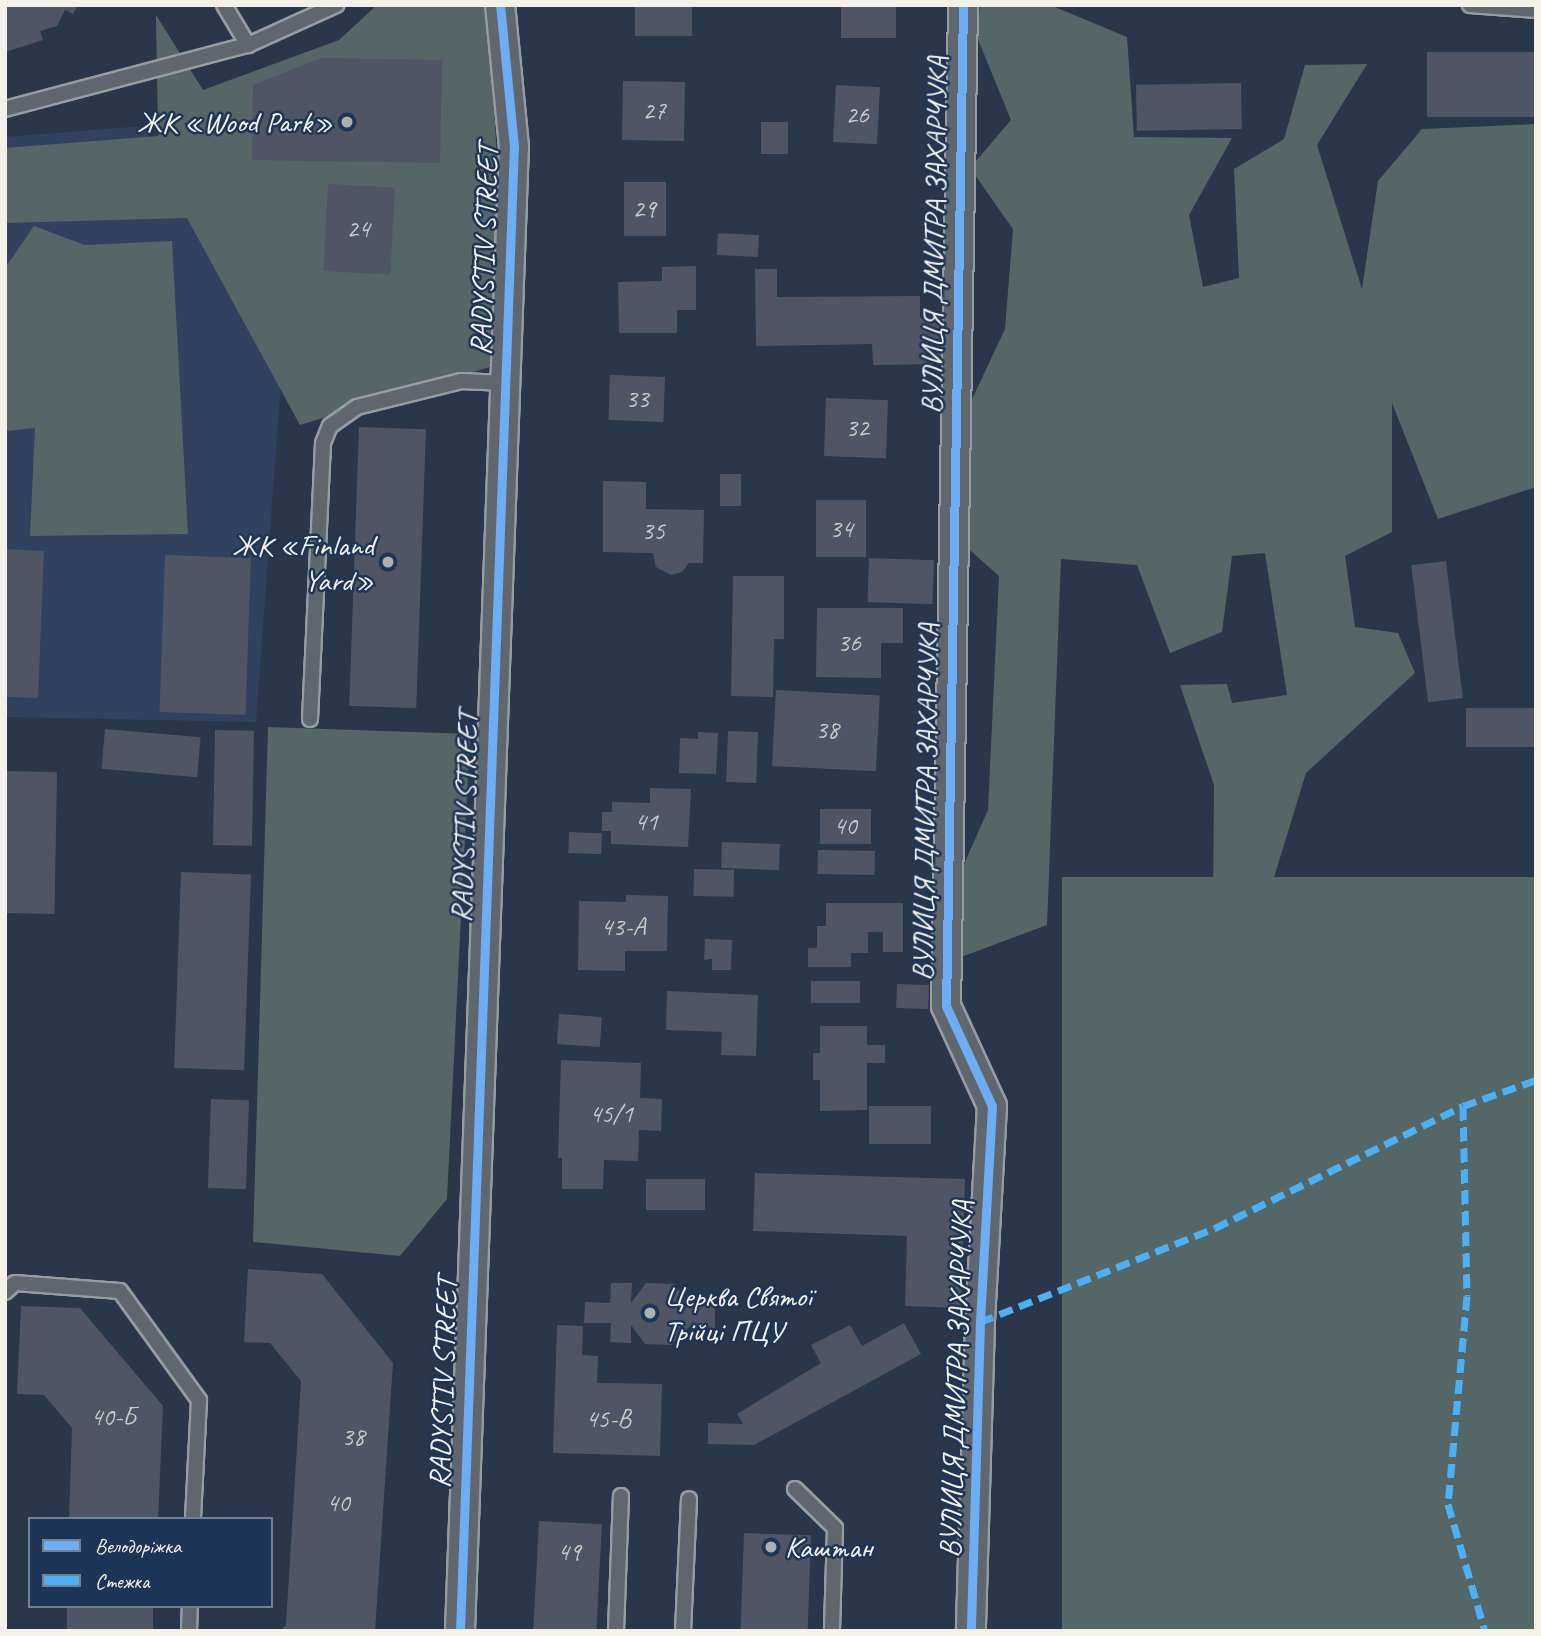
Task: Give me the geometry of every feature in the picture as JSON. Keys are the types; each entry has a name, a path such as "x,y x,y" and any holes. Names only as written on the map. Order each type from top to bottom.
{"street":[{"name":"RADYSTIV STREET","path":"460,1631 513,147 500,5"},
{"name":"ВУЛИЦЯ ДМИТРА ЗАХАРЧУКА","path":"963,5 946,1006 992,1106 980,1322 971,1631"}],"lane":[{"path":"224,5 248,44"},
{"path":"5,109 248,44 336,5"},
{"path":"1470,5 1536,10"},
{"path":"310,719 323,443 330,426 357,407 461,381 505,383"},
{"path":"5,1292 15,1283 120,1291 199,1400 193,1517"},
{"path":"795,1489 835,1528 832,1631"},
{"path":"615,1631 621,1496"},
{"path":"684,1631 689,1499"},
{"path":"188,1631 190,1608"}],"shaded area":[{"path":"377,5 484,5 490,35 499,194 493,366 300,425 187,218 5,223 5,148 158,136 156,15 203,90 339,40"},
{"path":"980,5 1050,5 1127,37 1134,137 1232,138 1189,215 1203,287 1239,278 1234,169 1284,139 1305,65 1367,64 1317,145 1362,289 1378,181 1422,129 1536,124 1536,487 1438,519 1392,403 1392,532 1345,556 1355,627 1398,633 1415,673 1306,773 1272,884 1213,904 1214,785 1180,685 1227,684 1232,703 1287,695 1265,553 1232,556 1222,632 1170,653 1137,565 1061,559 1047,925 956,959 957,880 988,810 999,576 963,544 967,410 1005,329 1013,229 970,168 1011,120 977,37"},
{"path":"144,126 281,382 256,722 5,717 5,137"},
{"path":"34,226 85,245 172,241 188,534 30,536 35,428 5,431 5,268"},
{"path":"268,727 470,734 447,1199 400,1256 253,1242"},
{"path":"1062,877 1536,877 1536,1631 1062,1631"}],"building":[{"path":"5,5 78,5 73,14 65,10 57,26 40,31 43,40 5,52"},
{"path":"635,5 692,5 692,36 635,36"},
{"path":"841,5 896,5 896,38 841,38"},
{"path":"1427,52 1536,52 1536,117 1427,117"},
{"name":"ЖК «Wood Park»","path":"321,58 442,60 440,163 252,160 253,85"},
{"path":"623,81 685,82 684,141 622,140"},
{"path":"1241,83 1242,129 1137,131 1136,85"},
{"path":"836,85 880,87 877,144 833,142"},
{"path":"761,122 788,122 788,154 761,154"},
{"path":"624,182 666,182 666,236 624,236"},
{"path":"328,184 395,188 390,274 323,271"},
{"path":"718,233 759,235 758,257 717,255"},
{"path":"696,266 696,310 677,310 677,333 619,333 618,282 662,281 662,267"},
{"path":"755,269 777,269 777,297 920,296 920,318 945,317 946,364 873,365 872,344 756,346"},
{"path":"610,375 665,377 663,422 608,420"},
{"path":"826,398 888,400 886,458 824,456"},
{"name":"ЖК «Finland Yard»","path":"359,427 426,429 416,708 349,706"},
{"path":"720,474 741,474 741,506 720,506"},
{"path":"603,481 646,482 646,509 704,510 703,563 689,563 682,572 671,575 656,567 653,553 603,552"},
{"path":"816,500 866,500 866,557 816,557"},
{"path":"5,549 44,551 38,698 5,697"},
{"path":"165,555 251,558 245,715 160,712"},
{"path":"869,558 934,560 932,604 867,602"},
{"path":"1446,561 1463,698 1428,702 1411,565"},
{"path":"733,576 784,576 784,639 774,639 773,697 731,696"},
{"path":"817,608 903,608 903,643 881,643 881,678 816,677"},
{"path":"776,690 880,695 876,771 772,766"},
{"path":"1466,708 1536,708 1536,747 1466,747"},
{"path":"105,729 201,737 197,777 102,769"},
{"path":"215,730 254,731 252,846 213,845"},
{"path":"728,731 758,732 756,783 726,782"},
{"path":"698,732 718,733 716,774 679,773 680,738 698,739"},
{"path":"5,771 57,772 55,914 5,913"},
{"path":"650,788 691,789 688,847 611,844 611,831 602,831 602,812 612,812 612,802 650,803"},
{"path":"820,809 871,809 871,844 820,844"},
{"path":"569,832 602,833 601,854 568,853"},
{"path":"722,842 780,844 779,870 721,868"},
{"path":"818,850 875,851 875,875 818,874"},
{"path":"694,869 734,870 734,897 694,896"},
{"path":"181,872 251,874 244,1070 174,1068"},
{"path":"626,895 668,896 667,951 625,951 625,971 578,970 579,901 626,902"},
{"path":"826,903 903,903 903,952 883,952 883,932 868,932 868,953 851,953 851,967 808,967 808,948 817,948 817,926 826,926"},
{"path":"705,939 732,940 731,970 712,970 712,959 704,960"},
{"path":"811,981 860,981 860,1003 811,1003"},
{"path":"897,984 929,985 928,1009 896,1008"},
{"path":"667,991 758,995 756,1056 721,1055 722,1032 666,1030"},
{"path":"559,1014 602,1017 600,1047 557,1044"},
{"path":"820,1026 867,1026 867,1045 885,1045 885,1063 867,1063 867,1110 820,1111 820,1080 813,1080 813,1053 820,1053"},
{"path":"561,1060 641,1063 640,1098 662,1099 661,1131 639,1130 638,1161 604,1160 603,1189 562,1189 562,1158 558,1158"},
{"path":"211,1099 249,1100 246,1189 208,1188"},
{"path":"869,1106 931,1106 931,1144 869,1144"},
{"path":"755,1173 965,1179 961,1308 905,1306 907,1236 753,1231"},
{"path":"646,1179 705,1179 705,1210 646,1210"},
{"path":"248,1269 322,1274 393,1363 375,1631 280,1631 286,1625 301,1381 270,1343 244,1342"},
{"name":"Церква Святої Трійці ПЦУ","path":"611,1283 632,1283 631,1303 646,1283 674,1284 690,1303 715,1304 715,1328 689,1327 671,1345 645,1344 631,1325 631,1343 610,1342 611,1323 584,1323 585,1302 610,1303"},
{"path":"21,1306 80,1308 163,1406 158,1517 69,1517 72,1428 44,1395 17,1394"},
{"path":"904,1323 921,1354 754,1445 708,1444 708,1423 743,1424 737,1414 821,1363 811,1345 850,1325 862,1346"},
{"path":"557,1325 583,1326 582,1355 598,1356 597,1383 662,1384 660,1456 553,1453"},
{"path":"539,1521 602,1524 596,1631 533,1631"},
{"path":"744,1533 811,1535 808,1631 741,1631"},
{"path":"67,1608 153,1608 153,1631 67,1631"}],"marked path":[{"path":"980,1322 1215,1228 1463,1106 1536,1080"},
{"path":"1463,1106 1467,1296 1448,1504 1485,1631"}],"cycle path":[{"path":"460,1631 514,147 500,5"},
{"path":"963,5 946,1006 992,1106 980,1322 971,1631"}],"place":[{"name":"ЖК «Wood Park»","path":"347,122"},
{"name":"ЖК «Finland Yard»","path":"388,562"},
{"name":"Церква Святої Трійці ПЦУ","path":"650,1313"},
{"name":"Каштан","path":"771,1547"}]}
